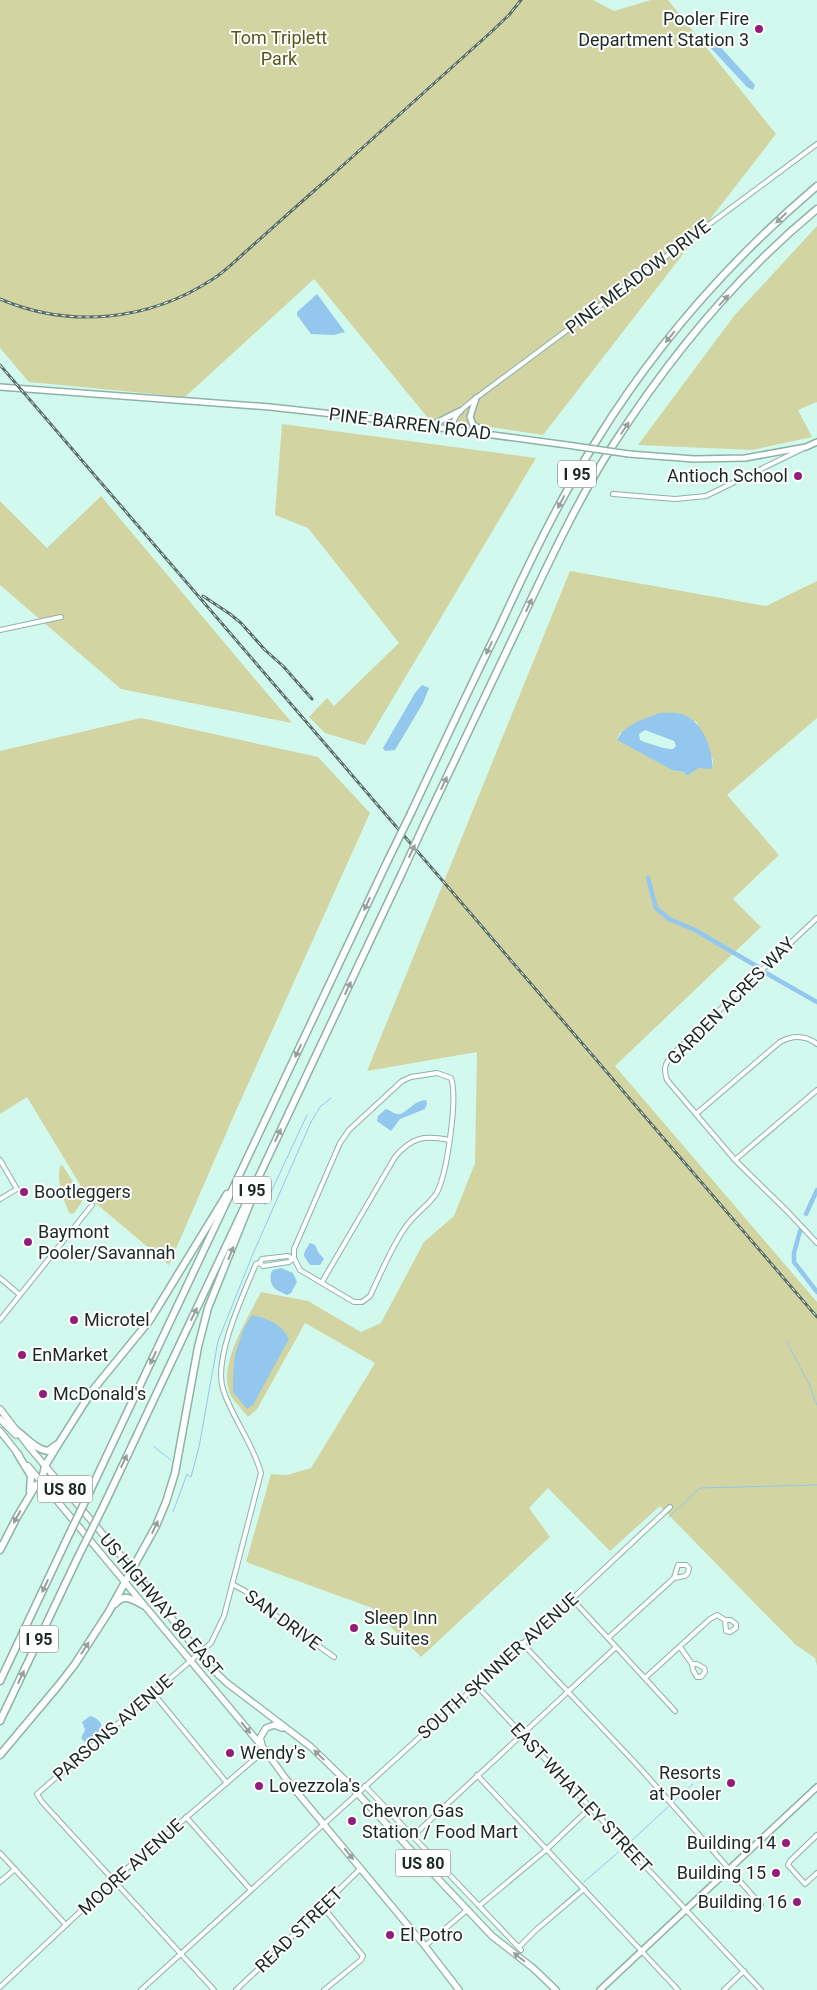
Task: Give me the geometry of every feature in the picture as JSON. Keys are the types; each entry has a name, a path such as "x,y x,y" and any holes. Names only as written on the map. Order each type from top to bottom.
{"highway":[{"name":"I 95","path":"0,1681 534,553 569,488 625,397 701,300 739,259 793,206 817,186"},
{"name":"I 95","path":"0,1721 558,544 612,447 661,377 724,300 763,258 817,209"},
{"path":"108,1613 131,1569 144,1549 166,1502 175,1473 198,1347 208,1308 268,1157"},
{"path":"43,1484 42,1475 45,1466 92,1391 150,1320 241,1172"},
{"path":"17,1431 36,1448 42,1450 48,1451 59,1443"},
{"path":"17,1454 31,1476 32,1486 27,1500"},
{"path":"0,1550 36,1485 53,1482 63,1487"},
{"path":"0,1755 58,1686 119,1599 124,1597 130,1598 143,1605"}],"main road":[{"name":"PINE BARREN ROAD","path":"0,387 270,407 430,426 629,454 694,459 745,458 806,447 817,442"},
{"path":"476,398 470,417 473,425 478,429 509,437"},
{"path":"430,426 460,410"},
{"name":"US HIGHWAY 80 EAST","path":"0,1409 210,1667 227,1683 311,1747 492,1936 533,1968 556,1990"},
{"path":"0,1420 30,1448"},
{"name":"US HIGHWAY 80 EAST","path":"0,1432 265,1750 459,1990"},
{"path":"265,1750 260,1738 268,1726 277,1726 292,1734"},
{"path":"600,1990 817,1786"}],"street":[{"name":"PINE MEADOW DRIVE","path":"460,410 817,144"},
{"path":"452,429 454,418 460,410"},
{"path":"613,494 675,499 706,496 806,447"},
{"path":"0,630 61,617"},
{"name":"GARDEN ACRES WAY","path":"817,918 665,1063 664,1071 667,1080 735,1160 817,1243"},
{"path":"696,1114 780,1042 789,1037 799,1036 810,1039 817,1044"},
{"path":"437,1072 451,1078 454,1085 452,1123 440,1184 436,1194 405,1228 370,1296 362,1302 354,1302 300,1270 293,1258 294,1249 340,1143 349,1130 402,1081 411,1077 437,1072"},
{"path":"735,1160 817,1090"},
{"path":"322,1282 395,1157 405,1145 431,1137 449,1140"},
{"path":"0,1160 17,1189 0,1199"},
{"path":"0,1320 92,1205"},
{"path":"288,1256 293,1258 289,1262 270,1265 263,1266 260,1263 262,1259 288,1256"},
{"path":"269,1258 270,1265"},
{"name":"PARSONS AVENUE","path":"114,1880 37,1795 38,1792 91,1749 198,1652 211,1643 224,1616 261,1473 257,1458 222,1387 221,1362 244,1293 256,1264 260,1263"},
{"path":"0,1278 20,1295"},
{"name":"SOUTH SKINNER AVENUE","path":"141,1990 572,1599 670,1507"},
{"path":"608,1638 674,1578"},
{"name":"SAN DRIVE","path":"232,1584 245,1591 259,1604 334,1657"},
{"path":"572,1599 675,1711"},
{"path":"645,1678 710,1618 717,1616 725,1620"},
{"path":"522,1643 642,1769 761,1905"},
{"path":"414,1835 616,1647"},
{"path":"680,1647 692,1664"},
{"name":"EAST WHATLEY STREET","path":"476,1686 761,1990"},
{"path":"153,1693 227,1783"},
{"name":"MOORE AVENUE","path":"0,1987 114,1880 265,1750"},
{"path":"477,1775 678,1990"},
{"path":"366,1786 520,1948 537,1929 584,1889"},
{"path":"479,1906 546,1850 590,1808"},
{"path":"186,1818 251,1890"},
{"path":"817,1835 788,1865 805,1884 817,1873"},
{"path":"0,1853 66,1925"},
{"name":"READ STREET","path":"236,1990 361,1868"},
{"path":"0,1882 15,1869"},
{"path":"114,1880 214,1990"},
{"path":"323,1907 363,1956 361,1960 324,1990"},
{"path":"425,1946 468,1910"},
{"path":"724,1990 744,1971"}],"green space":[{"name":"Tom Triplett Park","path":"0,0 593,0 614,11 651,0 668,0 776,134 543,435 428,418 314,279 185,397 29,382 0,348"},
{"path":"817,226 817,402 798,410 812,437 752,450 638,445 734,316"},
{"path":"282,424 536,458 365,745 325,733 309,717 327,698 334,706 399,643 308,528 275,515"},
{"path":"101,496 292,723 121,689 0,585 0,501 47,548"},
{"path":"570,571 766,606 817,581 817,718 727,795 779,855 733,899 761,927 615,1066 817,1302 817,1666 815,1658 796,1645 660,1506 610,1551 548,1488 529,1508 550,1537 421,1657 372,1608 246,1562 271,1474 287,1475 311,1468 375,1363 305,1323 257,1409 248,1417 231,1396 227,1384 228,1371 230,1357 261,1292 308,1301 361,1332 381,1323 424,1242 454,1216 475,1163 477,1052 367,1071","holes":["696,721 713,760 712,768 699,768 687,776 684,772 672,770 617,739 620,733"]},
{"path":"141,718 318,757 370,813 169,1265 87,1196 27,1097 0,1114 0,751"},
{"path":"61,1165 82,1196 82,1202 74,1213 70,1214 63,1197 60,1182 59,1170"}],"water":[{"path":"715,41 755,85 753,90 747,87 708,45"},
{"path":"317,294 345,332 334,335 311,334 297,315 297,312"},
{"path":"422,685 429,688 423,703 395,750 385,751 383,748 415,693"},
{"path":"660,713 678,713 696,723 706,737 711,754 712,769 699,768 687,776 684,772 672,770 617,740 620,734 630,726","holes":["645,730 674,741 676,746 673,749 666,748 640,740 639,734"]},
{"path":"426,1100 425,1109 400,1119 391,1131 377,1121 378,1116 386,1109 395,1114 400,1114 416,1103"},
{"path":"310,1243 315,1245 324,1259 320,1265 310,1265 304,1256"},
{"path":"281,1268 293,1273 297,1282 291,1293 287,1295 276,1290 271,1282 273,1270"},
{"path":"252,1315 274,1323 282,1329 289,1339 253,1405 247,1409 233,1392 233,1373 235,1355 243,1330"},
{"path":"90,1716 98,1720 102,1728 86,1743 81,1738 85,1730 82,1722"}],"waterway":[{"path":"648,878 656,908 669,919 695,930 758,967"},
{"path":"766,973 817,1002"},
{"path":"173,1512 187,1474 191,1477 199,1447 218,1341 252,1256 311,1122 320,1107 331,1098"},
{"path":"265,1205 307,1115"},
{"path":"806,1214 817,1190"},
{"path":"800,1231 794,1253 794,1262 817,1292"},
{"path":"787,1342 809,1384 817,1405"},
{"path":"154,1447 171,1460"},
{"path":"669,1517 700,1488 817,1485"},
{"path":"673,1802 693,1784"},
{"path":"629,1843 668,1807"},
{"path":"584,1882 623,1848"},
{"path":"551,1914 579,1889"}],"railway":[{"path":"0,299 54,314 81,317 109,316 136,312 163,304 213,279 490,33 509,15 521,0"},
{"path":"0,365 817,1317"},
{"path":"203,596 241,623 312,699"}],"place":[{"name":"Pooler Fire Department Station 3","path":"759,29"},
{"name":"Antioch School","path":"798,476"},
{"name":"Bootleggers","path":"24,1192"},
{"name":"Baymont Pooler/Savannah","path":"28,1242"},
{"name":"Microtel","path":"74,1320"},
{"name":"EnMarket","path":"22,1355"},
{"name":"McDonald's","path":"43,1394"},
{"name":"Sleep Inn & Suites","path":"354,1628"},
{"name":"Wendy's","path":"230,1753"},
{"name":"Resorts at Pooler","path":"731,1783"},
{"name":"Lovezzola's","path":"259,1786"},
{"name":"Chevron Gas Station / Food Mart","path":"352,1821"},
{"name":"Building 14","path":"786,1843"},
{"name":"Building 15","path":"776,1873"},
{"name":"Building 16","path":"797,1902"},
{"name":"El Potro","path":"390,1935"}]}
